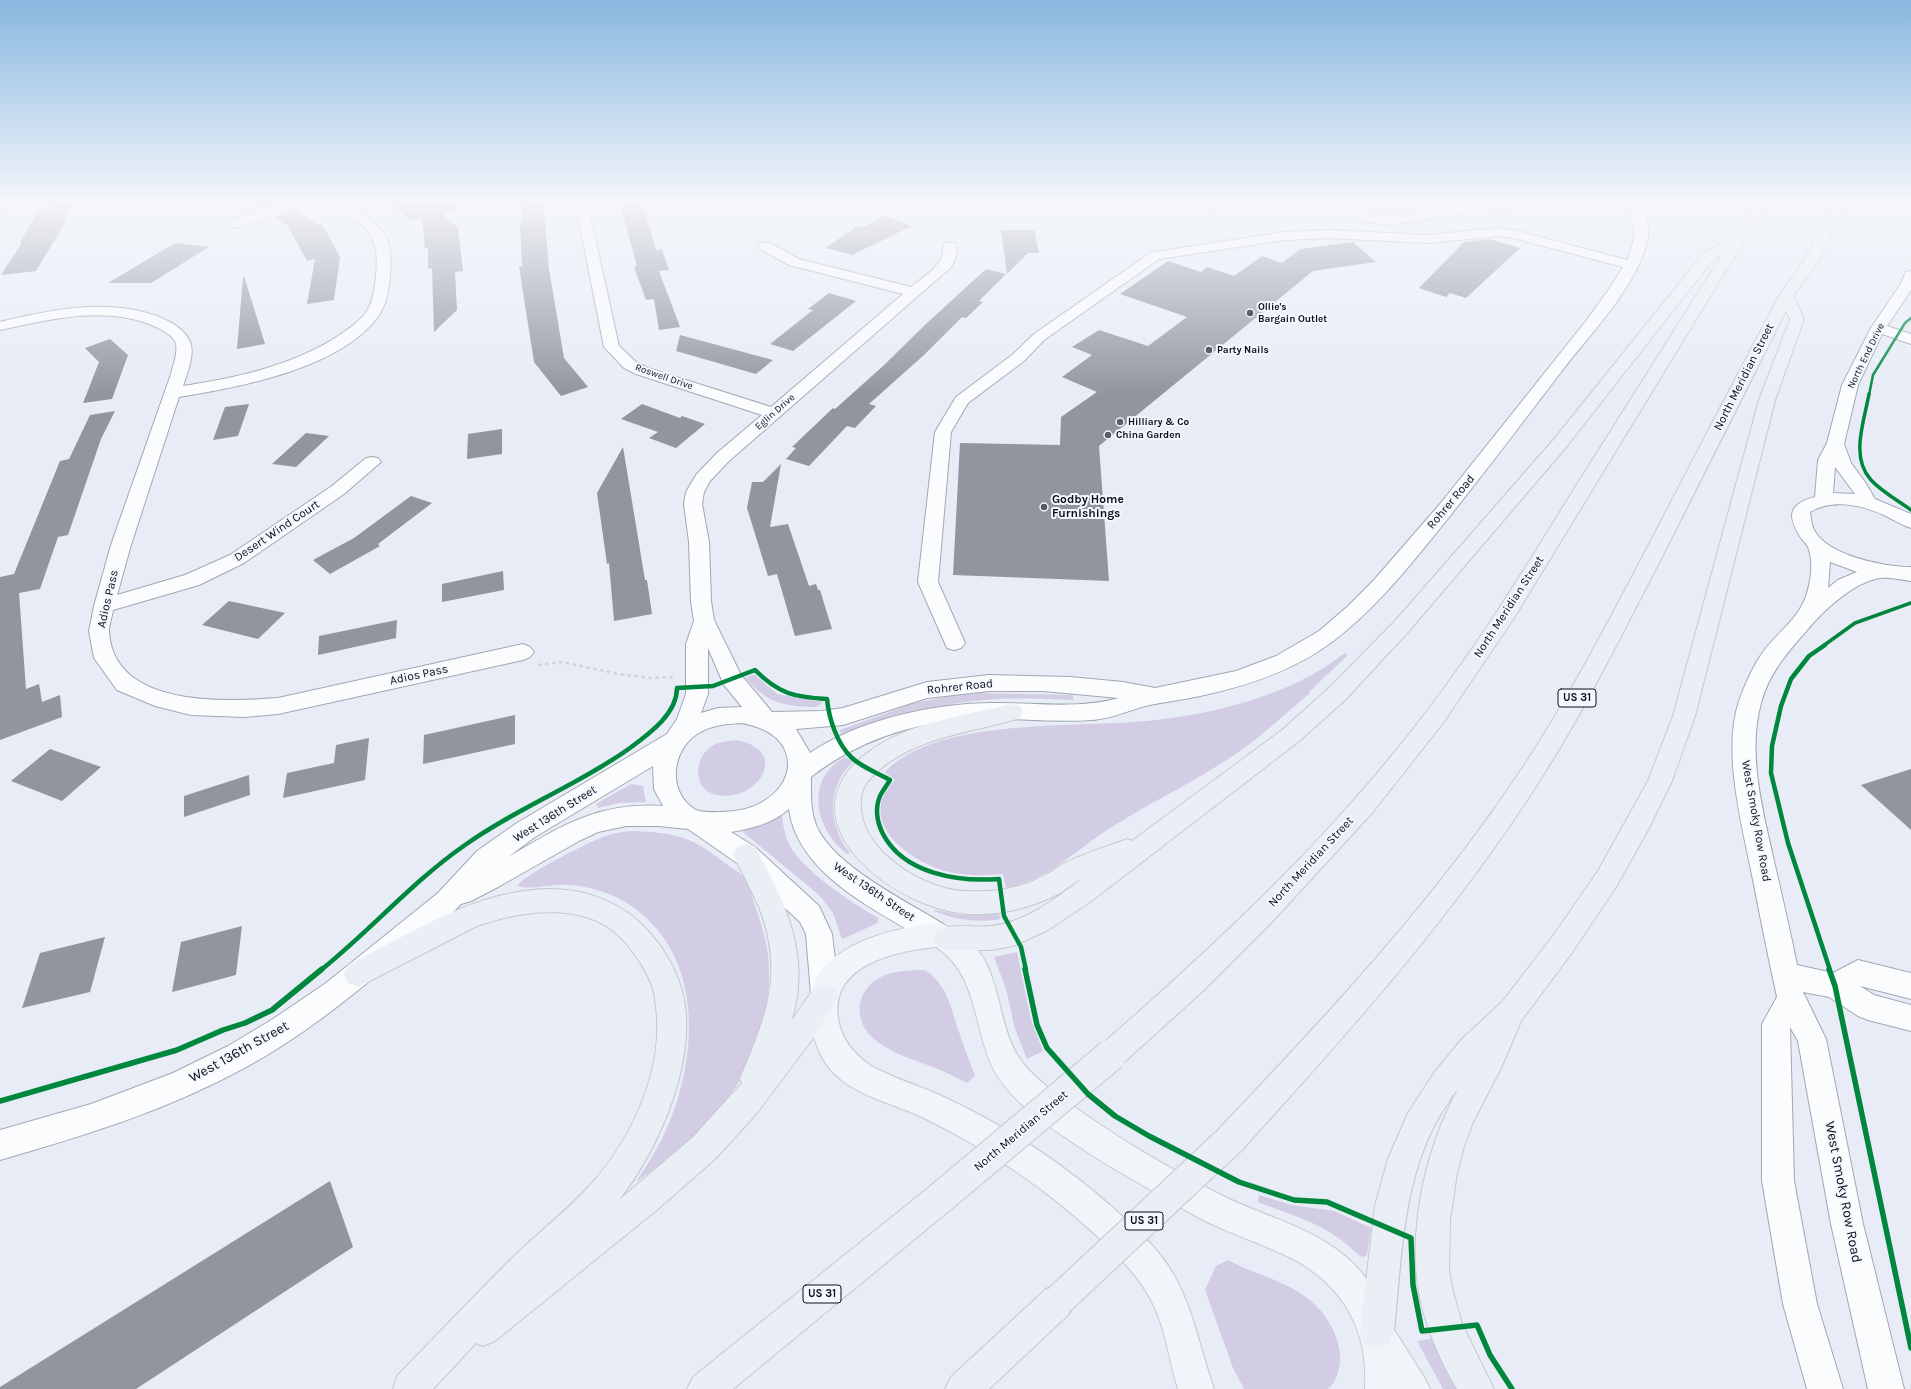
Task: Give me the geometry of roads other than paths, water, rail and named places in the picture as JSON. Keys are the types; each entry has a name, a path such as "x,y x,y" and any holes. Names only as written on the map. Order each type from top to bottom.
{"highway":[{"path":"942,937 991,938 1013,934 1039,922 1066,906 1290,736 1361,670 1402,626 1561,442 1701,266"},
{"name":"North Meridian Street","path":"705,1389 939,1199 1111,1055 1194,980 1262,915 1363,806 1435,718 1507,613 1722,266"},
{"name":"North Meridian Street","path":"963,1389 1230,1140 1323,1040 1402,950 1474,858 1534,770 1593,671 1786,296 1808,266"},
{"path":"1377,1333 1391,1206 1403,1159 1419,1124 1444,1083 1471,1050 1512,1011 1562,945 1606,879 1639,823 1660,780 1674,745 1693,684 1720,575 1767,400 1786,345 1797,319 1786,296"},
{"path":"1012,712 941,730 896,746 881,755 860,774 849,794 848,814 850,826 866,852 881,866 909,884 936,897 967,904 995,902 1028,896 1070,873 1152,841"},
{"path":"746,856 763,887 777,923 784,943 786,967 783,1003 772,1037 746,1102"},
{"path":"358,974 469,917 484,911 531,901 566,901 599,910 616,918 633,932 656,960 665,984 670,1013 670,1043 660,1095 644,1136 630,1158 610,1186 545,1249 409,1388"},
{"path":"409,1388 680,1170 704,1148 746,1102 804,1027 825,996"},
{"path":"1476,1389 1463,1368 1451,1341 1437,1299 1432,1253 1435,1214 1445,1154 1455,1128 1512,1011"}],"main road":[{"path":"1196,1389 1169,1300 1148,1266 1124,1239 1087,1204 1049,1176 975,1128 928,1104 877,1084 855,1073 843,1062 832,1046 825,1022 825,996 842,968 871,948 894,941 942,937 963,952 974,968 983,987 1004,1057 1023,1085 1096,1141 1167,1182 1217,1210 1319,1255 1338,1270 1355,1288 1377,1333 1412,1389"},
{"path":"1377,1333 1382,1349 1384,1371 1383,1389"}],"street":[{"path":"172,394 235,384 302,362 321,353 353,333 371,316 380,298 384,266"},
{"name":"Roswell Drive","path":"595,266 612,348 619,356 642,371 774,413"},
{"path":"809,266 913,292"},
{"name":"Eglin Drive","path":"675,740 687,721 697,694 697,644 704,621 701,601 699,542 694,509 695,492 702,479 709,470 944,266"},
{"path":"954,643 928,582 943,432 962,400 1018,358 1039,338 1141,266"},
{"name":"Rohrer Road","path":"799,774 820,758 843,744 908,722 943,714 962,712 1094,712 1157,695 1216,685 1266,669 1301,653 1339,626 1367,600 1399,565 1483,463 1583,333 1630,266"},
{"name":"North End Drive","path":"1824,499 1824,482 1827,460 1836,444 1850,385 1878,328 1910,282"},
{"name":"Adios Pass","path":"0,318 30,318 71,313 117,313 143,317 164,325 182,340 184,348 180,368 121,545 104,606 99,631 105,658 125,684 155,698 192,707 245,710 278,706 529,659"},
{"name":"Adios Pass","path":"0,326 30,318"},
{"path":"1878,328 1911,339"},
{"path":"1836,444 1842,464 1859,486 1869,504"},
{"name":"Desert Wind Court","path":"104,606 192,580 237,559 338,490 372,462"},
{"path":"1910,521 1869,504 1852,500 1824,499 1810,503 1801,510 1800,520 1805,532 1817,544 1835,556 1856,566 1879,572 1900,575 1911,574"},
{"name":"West Smoky Row Road","path":"1810,614 1820,585 1822,563 1817,544"},
{"name":"West Smoky Row Road","path":"1879,572 1859,578 1845,585 1810,614 1769,660 1750,702 1745,731 1744,755 1753,820 1788,987 1812,1039 1847,1224 1886,1389"},
{"name":"Eglin Drive","path":"704,621 712,632 732,679 766,721"},
{"name":"Rohrer Road","path":"766,721 836,718 854,714 918,692 970,684 1013,683 1098,686 1157,695"},
{"path":"741,715 766,721 783,731 795,745 799,764 799,774 784,798 772,808 758,815 742,820 725,822 692,819 672,801 665,791 663,779 664,767 675,740 688,728 718,717 741,715"},
{"name":"West 136th Street","path":"0,1145 91,1119 189,1081 238,1056 283,1029 358,974 447,901 486,859 526,830 628,770 675,740"},
{"name":"West 136th Street","path":"799,774 799,797 803,824 809,838 819,852 833,866 856,882 942,937"},
{"name":"West 136th Street","path":"447,901 516,865 566,835 589,824 613,818 642,815 692,819 746,856 810,914 819,934 825,996"},
{"path":"1825,1389 1800,1304 1778,1181 1775,1062 1776,1024 1788,987 1835,986 1858,973 1911,986"},
{"path":"1835,986 1868,1007 1911,1018"}],"place":[{"name":"Ollie's Bargain Outlet","path":"1250,313"},
{"name":"Party Nails","path":"1209,350"},
{"name":"Hilliary & Co","path":"1120,422"},
{"name":"China Garden","path":"1108,435"},
{"name":"Godby Home Furnishings","path":"1044,507"}]}
